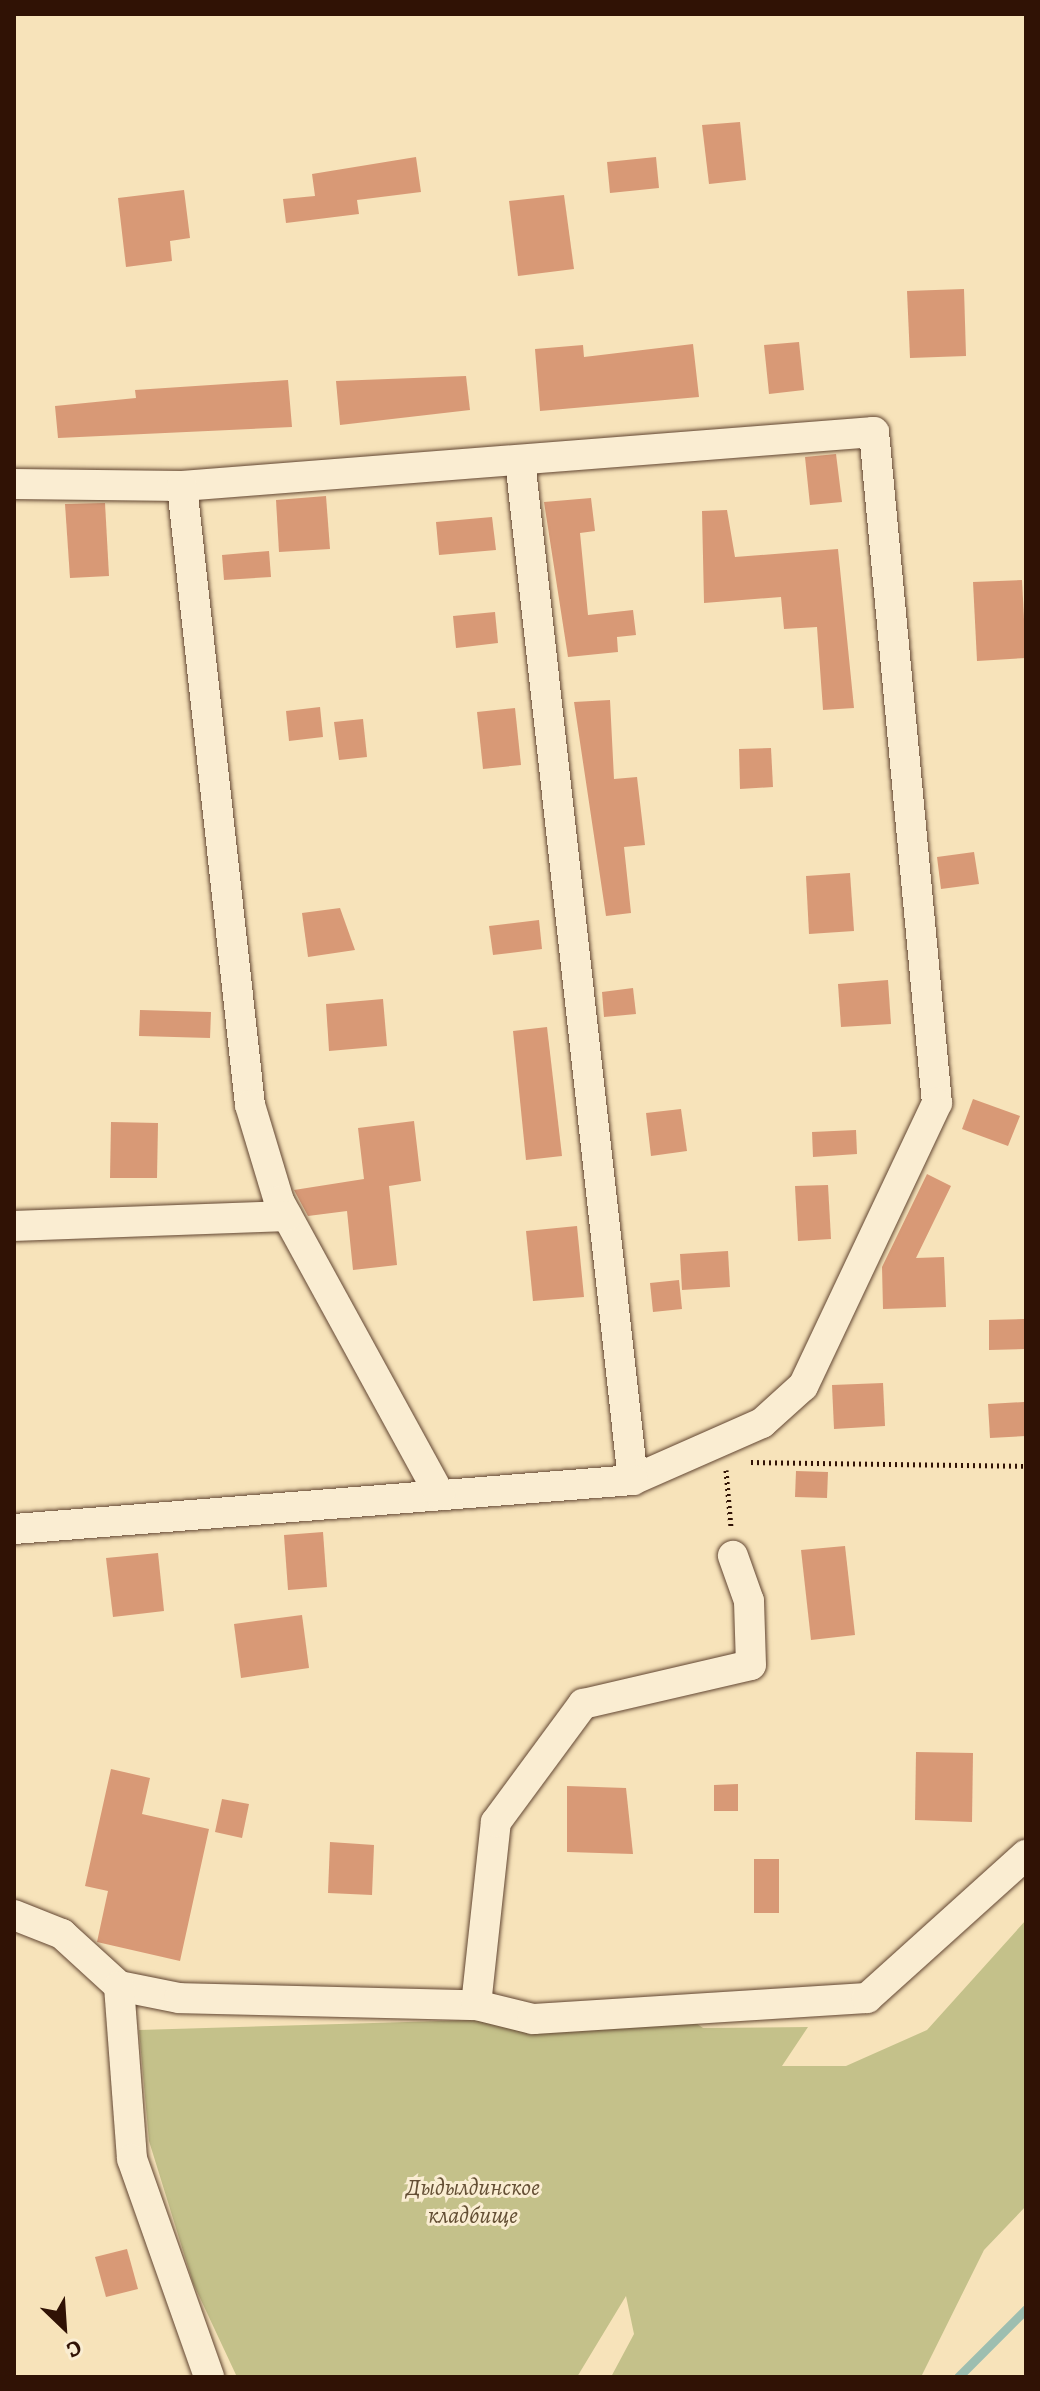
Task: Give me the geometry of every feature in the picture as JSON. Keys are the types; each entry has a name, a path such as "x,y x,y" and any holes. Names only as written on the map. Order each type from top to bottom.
{"lane":[{"path":"14,484 182,486 874,432 937,1103 803,1386 762,1423 633,1480 14,1529"},
{"path":"520,460 633,1480"},
{"path":"182,486 250,1105 287,1216 440,1495"},
{"path":"14,1226 287,1216"},
{"path":"476,2005 496,1822 583,1704 751,1665 749,1601 733,1556"},
{"path":"14,1915 62,1934 119,1986 179,1998 476,2005 533,2019 867,1998 1026,1855"},
{"path":"119,1986 132,2159 209,2377"}],"path":[{"path":"733,1556 725,1462 1026,1466"}],"green space":[{"name":"Дыдылдинское кладбище","path":"1026,1920 1026,2206 984,2250 921,2377 611,2377 634,2334 626,2296 577,2377 237,2377 193,2283 149,2141 139,2030 683,2014 703,2028 808,2027 782,2066 846,2066 927,2030"}],"building":[{"path":"740,122 746,180 709,184 702,125"},
{"path":"416,157 421,192 357,200 359,214 286,223 283,199 315,196 312,174"},
{"path":"656,157 659,188 610,193 607,162"},
{"path":"184,190 190,238 170,241 172,261 126,267 118,198"},
{"path":"564,195 574,269 518,276 509,201"},
{"path":"964,289 966,356 910,358 907,291"},
{"path":"799,342 804,390 769,394 764,345"},
{"path":"693,344 699,397 540,411 535,349 583,345 584,357"},
{"path":"466,376 470,410 340,425 336,381"},
{"path":"288,380 292,427 58,438 55,406 136,398 135,390"},
{"path":"836,454 842,502 810,505 805,457"},
{"path":"326,496 330,549 279,552 276,500"},
{"path":"591,498 595,531 580,533 588,615 633,610 636,635 617,637 618,652 568,657 544,502"},
{"path":"105,503 109,576 70,578 65,504"},
{"path":"727,510 735,557 838,549 854,708 823,710 817,627 784,629 781,597 704,603 702,511"},
{"path":"492,517 496,550 439,555 436,522"},
{"path":"269,551 271,577 224,580 222,555"},
{"path":"1022,580 1026,658 977,661 973,582"},
{"path":"495,612 498,643 456,648 453,616"},
{"path":"610,700 614,779 637,777 645,845 624,847 631,913 606,916 574,702"},
{"path":"320,707 323,737 289,741 286,711"},
{"path":"515,708 521,765 483,769 477,712"},
{"path":"363,719 367,757 339,760 334,722"},
{"path":"771,748 773,787 740,789 739,749"},
{"path":"974,852 979,884 941,889 937,857"},
{"path":"850,873 854,931 809,934 806,876"},
{"path":"340,908 355,950 308,957 302,913"},
{"path":"539,920 542,949 493,955 489,926"},
{"path":"888,980 891,1024 841,1027 838,984"},
{"path":"633,988 636,1014 604,1017 602,992"},
{"path":"383,999 387,1046 329,1051 326,1004"},
{"path":"140,1010 211,1012 210,1038 139,1036"},
{"path":"547,1027 562,1156 526,1160 513,1031"},
{"path":"973,1099 1020,1116 1008,1146 962,1129"},
{"path":"681,1109 687,1151 651,1156 646,1113"},
{"path":"414,1121 421,1181 389,1186 397,1265 353,1270 347,1211 308,1216 294,1190 364,1179 358,1128"},
{"path":"111,1122 158,1123 157,1178 110,1178"},
{"path":"856,1130 857,1154 813,1157 812,1132"},
{"path":"927,1174 951,1186 916,1258 944,1257 946,1307 883,1309 882,1267"},
{"path":"828,1185 831,1239 798,1241 795,1186"},
{"path":"577,1226 584,1297 533,1301 526,1231"},
{"path":"728,1251 730,1287 682,1290 680,1254"},
{"path":"679,1280 682,1309 653,1312 650,1283"},
{"path":"1024,1319 1025,1349 989,1350 989,1320"},
{"path":"883,1383 885,1426 834,1429 832,1385"},
{"path":"1024,1402 1026,1436 990,1438 988,1404"},
{"path":"796,1471 828,1472 827,1498 795,1497"},
{"path":"323,1532 327,1587 288,1590 284,1535"},
{"path":"845,1546 855,1635 811,1640 801,1550"},
{"path":"158,1553 164,1611 113,1617 106,1558"},
{"path":"302,1615 309,1668 241,1678 234,1624"},
{"path":"916,1752 973,1753 972,1822 915,1820"},
{"path":"111,1769 150,1778 142,1814 209,1829 180,1961 97,1942 108,1891 85,1886"},
{"path":"738,1784 738,1811 714,1811 714,1785"},
{"path":"567,1786 626,1788 633,1854 567,1852"},
{"path":"222,1799 249,1804 242,1838 215,1832"},
{"path":"330,1842 374,1845 372,1895 328,1893"},
{"path":"754,1859 779,1859 779,1913 754,1913"},
{"path":"127,2249 138,2289 106,2297 95,2257"}],"waterway":[{"path":"958,2377 1026,2309"}]}
